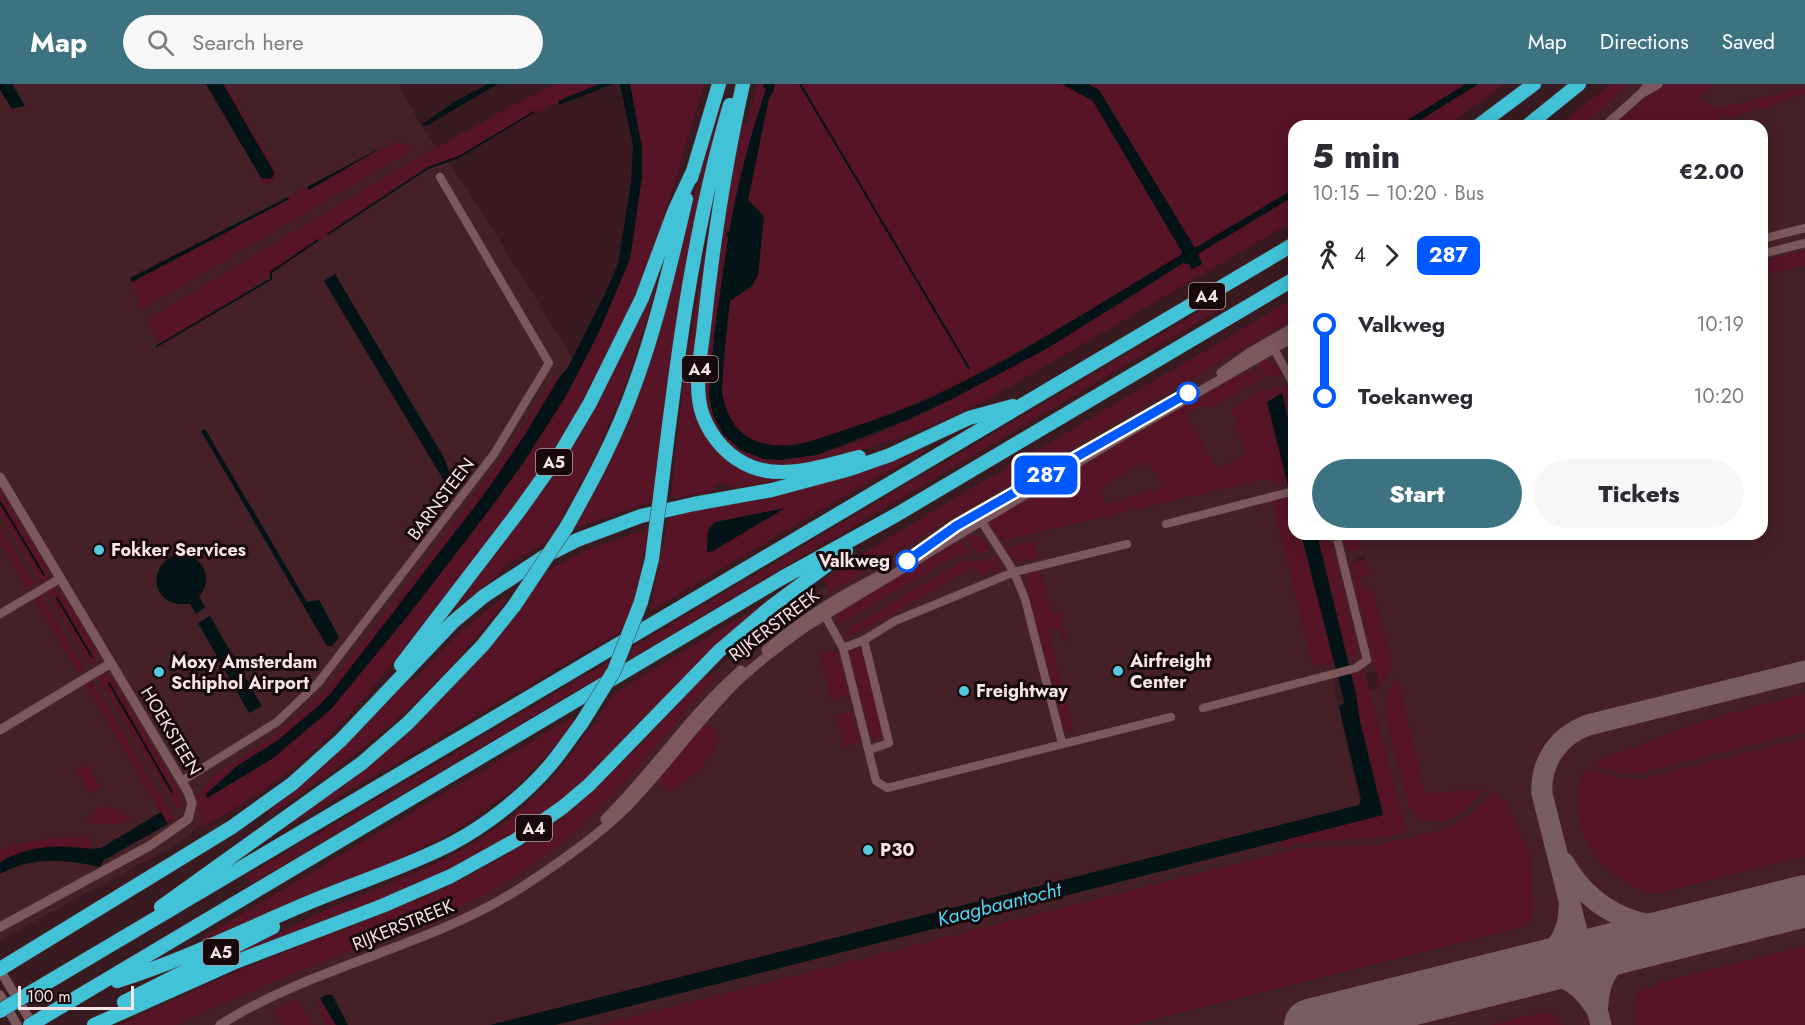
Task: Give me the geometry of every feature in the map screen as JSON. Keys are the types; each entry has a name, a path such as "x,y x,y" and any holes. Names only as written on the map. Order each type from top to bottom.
{"highway":[{"name":"A5","path":"104,949 243,846 362,763 408,723 444,687 483,645 514,606 566,528 597,472 635,386 660,304 694,169 719,84"},
{"name":"A5","path":"95,988 158,968 451,844 512,801 550,765 581,724 614,671 641,602 652,559 674,385 698,234 710,178 736,84"},
{"name":"A4","path":"743,84 729,145 709,282 699,373 699,392 703,415 713,435 726,451 754,468 773,471 813,468 917,444"},
{"path":"1486,120 1534,84"},
{"path":"1534,120 1579,84"},
{"name":"A5","path":"358,722 519,511 573,432 607,372 637,308 674,212 694,169"},
{"name":"A4","path":"0,1011 1288,248"},
{"name":"A4","path":"35,1023 782,578 896,515 1288,283"},
{"name":"A4","path":"3,968 232,827 292,784 358,722 453,622 484,596 545,556 577,540 640,516 772,490 820,478 890,455 969,418 1032,400"},
{"name":"A4","path":"95,1024 235,962 382,906 451,876 516,840 563,807 589,785 719,651 781,599 896,515"},
{"name":"A5","path":"95,1024 118,1006 162,982 350,887"}],"street":[{"path":"1642,93 1648,84"},
{"path":"1612,120 1642,93 1658,84"},
{"name":"BARNSTEEN","path":"182,782 277,722 318,683 494,454 549,363 440,177"},
{"path":"1768,238 1805,228"},
{"path":"1768,252 1805,243"},
{"name":"RIJKERSTREEK","path":"220,1025 273,995 446,928 485,909 521,887 588,839 626,808 738,682 770,653 823,612 1271,345 1288,332"},
{"name":"RIJKERSTREEK","path":"1271,345 1288,339"},
{"path":"1271,345 1288,375"},
{"name":"HOEKSTEEN","path":"0,477 182,782 192,803 188,819 151,845 0,927"},
{"path":"1166,524 1288,493"},
{"path":"978,518 1014,572 1025,599 1062,743"},
{"path":"1203,708 1356,668 1367,660 1337,540"},
{"path":"843,648 864,640 895,621 1014,572 1127,544"},
{"path":"0,614 61,578"},
{"path":"823,612 843,648 876,781 887,788 1171,717"},
{"path":"864,640 889,743 869,750"},
{"path":"0,730 111,663"},
{"path":"3,968 35,1023"},
{"path":"0,995 17,1025"}],"shaded area":[{"path":"0,84 398,84 421,125 466,187 577,365 470,524 297,739 181,842 0,940"},
{"path":"223,84 226,84 277,171 276,179 263,186 261,178 274,172"},
{"path":"556,84 599,84 559,101 559,105 553,104 462,156 423,170 217,312 161,345 147,320 407,164"},
{"path":"630,84 704,84 643,277 614,342 574,417 509,513 388,669 338,727 301,762 277,780 201,828 197,795 213,776 269,740 325,691 509,449 557,373 560,376 524,436 485,493 331,693 278,740 225,776 209,791 207,798 272,759 331,709 410,613 493,505 566,396 598,334 630,259 642,177 642,148"},
{"path":"758,84 764,84 763,87 766,88 745,160 729,232 725,236 728,238 714,336 713,415 778,460 807,456 837,448 867,438 925,412 1084,325 1129,299 1183,263 1189,264 1193,269 1202,264 1197,254 1288,200 1288,224 987,400 929,427 841,457 790,469 754,465 727,448 705,413 702,392 706,336 739,123 746,124"},
{"path":"775,84 1062,84 1093,101 1182,255 1015,353 929,397 885,416 804,443 778,447 754,442 740,431 730,417 723,401 722,386 730,301 752,286 760,211 748,201 769,98"},
{"path":"1088,84 1466,84 1408,120 1288,120 1288,193 1195,248 1099,90"},
{"path":"1478,84 1505,84 1454,120 1421,120"},
{"path":"1611,84 1629,84 1589,120 1565,120"},
{"path":"1623,84 1805,84 1805,1025 557,1025 1375,814 1347,697 1380,688 1392,665 1373,589 1364,591 1360,576 1370,574 1365,556 1354,558 1379,671 1333,682 1361,807 502,1025 158,1025 480,887 632,766 710,675 786,611 1288,313 1288,540 1768,540 1768,120 1581,120"},
{"path":"1662,84 1714,84 1701,96 1701,99 1715,109 1805,88 1805,94 1764,108 1717,120 1619,120"},
{"path":"719,105 723,107 703,180 679,305 653,501 572,529 613,456 651,358"},
{"path":"395,142 406,144 410,151 141,310 132,282 289,200 288,197 307,187 309,190"},
{"path":"718,184 697,393 724,453 778,474 780,480 736,488 719,482 711,492 671,498 683,383 700,275"},
{"path":"1805,250 1805,265 1768,274 1768,260"},
{"path":"664,252 629,375 605,434 556,529 544,544 501,568 502,572 462,603 423,639 540,486"},
{"path":"1215,302 1220,309 628,660 634,646"},
{"path":"1288,302 1288,322 831,591 823,579 898,532"},
{"path":"1261,360 1273,364 1281,374 1271,378 1264,375 1256,362"},
{"path":"1257,369 1264,379 1208,409 1205,404 1186,415 1218,470 1247,452 1234,426 1237,422 1231,409 1261,391 1287,385 1288,387 1288,419 1282,394 1274,396 1267,402 1287,481 1276,484 1273,480 1264,479 1000,541 989,524 993,515 1228,380","holes":["1148,461 1162,484 1162,488 1106,504 1099,488"]},
{"path":"922,447 924,452 837,500 649,612 670,513"},
{"path":"0,489 46,567 49,578 40,584 39,577 0,513"},
{"path":"1288,497 1288,540 1303,540 1334,663 1321,666 1314,664 1311,658 1272,500"},
{"path":"0,528 34,584 27,588 0,542"},
{"path":"649,528 636,594 623,630 277,833 276,830 416,724 486,652 548,570 584,551"},
{"path":"964,534 979,537 990,548 976,552"},
{"path":"1318,540 1330,540 1358,653 1355,657 1348,659"},
{"path":"1344,540 1360,540 1362,549 1348,551"},
{"path":"962,541 971,554 958,555 839,624 838,612 913,566"},
{"path":"1035,541 1038,557 1027,561 1015,560 1004,548"},
{"path":"994,556 1000,564 998,573 994,574 992,570 980,576 974,567 877,623 847,636 844,632 960,562 985,561"},
{"path":"1366,559 1370,574 1360,576 1364,590 1373,589 1392,665 1380,688 1350,564"},
{"path":"1040,568 1052,614 1060,612 1067,641 1063,642 1059,628 1048,630 1074,733 1064,728 1026,584 1027,574"},
{"path":"54,588 71,608 97,653 95,660 90,664 47,591"},
{"path":"40,595 84,669 78,672 34,599"},
{"path":"504,597 507,600 487,625 422,696 349,759 270,815 268,811 324,765 407,677 412,682 458,634"},
{"path":"762,604 763,606 578,787 516,834 448,873 186,979 296,924 443,859 495,829 519,811 548,783 589,729 591,730 613,694"},
{"path":"862,648 884,736 876,739 870,736 849,652"},
{"path":"837,650 848,691 845,696 831,699 820,653"},
{"path":"613,659 606,673 251,884 246,876"},
{"path":"1363,669 1406,832 1375,837 1313,841 1282,847 1281,841 1383,815 1360,721 1351,672"},
{"path":"722,671 633,773 566,840 525,870 489,892 436,917 272,982 176,1025 119,1025 238,971 416,900 492,864 568,812 615,770 702,678"},
{"path":"104,674 112,678 182,797 183,805 178,809 97,676"},
{"path":"1397,677 1425,793 1483,790 1465,810 1454,818 1441,822 1425,821 1411,809 1406,798 1385,715 1386,699"},
{"path":"91,680 175,820 168,824 85,684"},
{"path":"1805,694 1805,732 1641,773 1623,774 1592,763 1705,720"},
{"path":"851,712 859,743 844,747 836,715"},
{"path":"571,718 575,720 574,724 510,792 452,833 397,860 205,939 203,937"},
{"path":"706,725 715,731 717,740 714,750 696,772 667,793 658,777 700,726"},
{"path":"1805,738 1805,856 1655,894 1639,889 1612,873 1592,850 1585,836 1580,821 1578,799 1581,780 1587,768 1621,779 1641,779"},
{"path":"87,764 101,787 90,794 76,771"},
{"path":"1492,792 1506,803 1530,854 1533,908 1531,919 1526,926 1131,1025 599,1025 1301,848 1380,845 1446,829 1470,815"},
{"path":"106,806 125,812 132,819 120,824 85,825 95,811"},
{"path":"66,837 91,837 90,849 44,848 21,853 0,862 0,850 16,844"},
{"path":"1805,946 1805,1025 1635,1025 1634,1003 1641,987 1644,989 1656,986 1658,983"},
{"path":"296,999 313,1025 282,1025 274,1010"},
{"path":"320,999 336,1025 327,1025 317,1005"},
{"path":"1546,1012 1556,1016 1562,1025 1490,1025"}],"water":[{"path":"0,84 12,84 25,106 12,109 0,90"},
{"path":"206,84 223,84 274,172 273,177 261,178"},
{"path":"488,84 498,84 426,126 421,125 454,102"},
{"path":"599,84 613,84 559,105 558,101"},
{"path":"620,84 630,84 642,148 642,177 630,259 598,334 566,396 493,505 410,613 331,709 272,759 207,798 206,794 237,766 278,740 331,693 485,493 524,436 560,376 567,369 618,264 631,182 633,145"},
{"path":"764,84 775,84 769,98 748,200 764,216 758,275 752,286 730,301 722,387 723,397 734,424 743,434 766,444 779,446 808,442 928,399 1025,349 1181,255 1182,252 1093,101 1062,84 1088,84 1099,90 1195,248 1288,193 1288,200 1198,254 1202,264 1192,269 1189,264 1183,263 1048,348 952,399 909,419 817,455 778,460 763,459 741,450 723,434 713,415 709,395 714,336 728,238 726,233 729,232 745,160 766,89 763,87"},
{"path":"1466,84 1478,84 1421,120 1408,120"},
{"path":"388,144 309,190 307,187"},
{"path":"288,197 289,199 132,282 130,278"},
{"path":"335,274 443,456 455,486 446,484 324,281"},
{"path":"1282,393 1288,419 1288,485 1267,402"},
{"path":"205,429 307,602 319,600 338,635 338,639 332,646 327,646 201,431"},
{"path":"785,508 713,551 707,552 708,530 715,522"},
{"name":"Kaagbaantocht","path":"1303,540 1318,540 1383,815 555,1025 490,1025 1359,805 1361,799 1339,707 1344,701"},
{"path":"188,555 201,564 206,576 206,583 199,597 205,607 196,614 190,604 171,602 158,590 157,575 160,568 172,556"},
{"path":"210,616 262,706 249,713 198,623"},
{"path":"161,812 168,824 104,860 100,867 74,862 48,861 24,864 0,874 0,862 16,854 51,847 101,848"},
{"path":"325,995 332,995 348,1025 336,1025 320,999"}],"waterway":[{"path":"800,84 969,368"},
{"path":"328,234 428,168 459,157 534,112"},
{"path":"157,346 271,279 271,272 318,240"},
{"path":"0,502 44,575"},
{"path":"57,598 92,657"},
{"path":"109,683 172,792"}],"taxiway":[{"path":"1601,1025 1542,794 1544,771 1553,752 1568,736 1588,725 1805,671"},
{"path":"1564,863 1591,897 1607,909 1625,918 1664,927 1707,926"},
{"path":"1527,971 1557,946 1566,929 1569,908"},
{"path":"1598,1005 1603,981 1614,963 1622,955 1654,939"},
{"path":"1527,971 1557,975 1573,983 1581,989 1594,1006"}],"runway":[{"path":"1310,1025 1805,901"}],"bus line":[{"name":"287","path":"907,561 956,526 1188,393"}],"place":[{"name":"Fokker Services","path":"99,550"},
{"name":"Valkweg","path":"907,561"},
{"name":"Airfreight Center","path":"1118,671"},
{"name":"Moxy Amsterdam Schiphol Airport","path":"159,672"},
{"name":"Freightway","path":"964,691"},
{"name":"P30","path":"868,850"}]}
